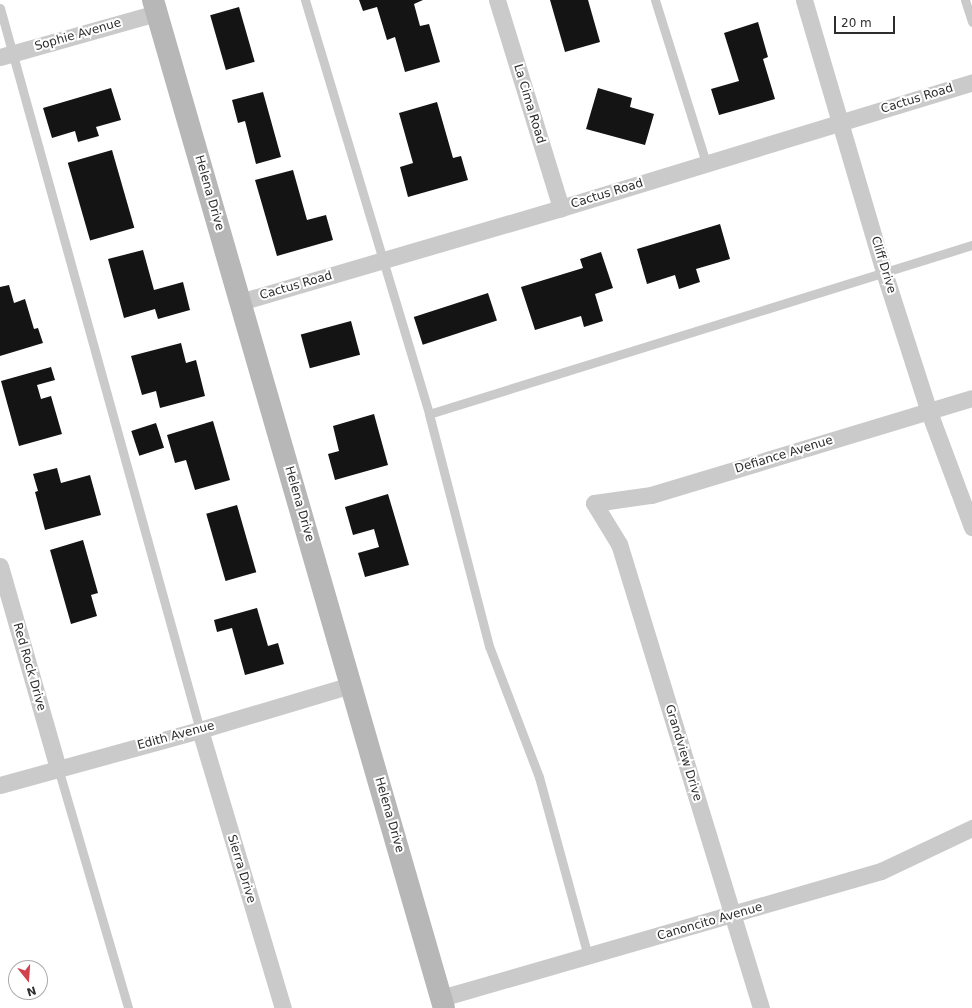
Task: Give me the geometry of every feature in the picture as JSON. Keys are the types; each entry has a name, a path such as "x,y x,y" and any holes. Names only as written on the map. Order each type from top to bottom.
{"main road":[{"name":"Helena Drive","path":"155,7 442,1003"}],"street":[{"name":"La Cima Road","path":"497,0 562,208"},
{"name":"Cliff Drive","path":"804,0 884,272 929,412 972,527"},
{"name":"Sophie Avenue","path":"7,55 155,7"},
{"name":"Cactus Road","path":"240,302 562,208 972,82"},
{"name":"Defiance Avenue","path":"594,503 651,495 972,398"},
{"name":"Grandview Drive","path":"594,503 619,544 761,1008"},
{"name":"Red Rock Drive","path":"0,566 58,768"},
{"name":"Edith Avenue","path":"0,785 200,730 351,685"},
{"name":"Sierra Drive","path":"200,730 282,1008"},
{"name":"Canoncito Avenue","path":"442,1003 588,956 881,871 972,828"}],"lane":[{"path":"305,0 429,414 489,646 539,777 588,956"},
{"path":"655,0 706,163"},
{"path":"965,0 972,22"},
{"path":"0,8 7,55 200,730"},
{"path":"429,414 972,245"},
{"path":"58,768 128,1008"}],"building":[{"path":"359,0 423,0 414,4 420,26 429,24 440,62 405,72 395,37 387,40 377,7 363,11"},
{"path":"550,0 588,0 600,42 565,52"},
{"path":"239,7 255,62 226,70 210,15"},
{"path":"758,22 768,57 763,59 775,99 719,115 711,89 739,81 724,33"},
{"path":"111,88 121,120 96,127 99,136 78,142 75,131 52,138 43,108"},
{"path":"598,88 632,98 630,107 654,114 645,145 586,129"},
{"path":"263,92 281,157 256,164 245,121 238,123 232,100"},
{"path":"437,102 453,158 461,156 468,180 408,197 400,167 413,163 399,113"},
{"path":"112,150 134,228 90,241 68,163"},
{"path":"293,170 307,220 326,215 333,240 277,256 255,180"},
{"path":"720,224 730,259 696,269 700,282 679,289 675,275 647,284 637,249"},
{"path":"143,250 154,290 183,282 190,310 158,319 155,309 124,318 108,259"},
{"path":"601,252 613,288 595,294 603,321 584,327 581,316 535,330 521,287 583,268 580,259"},
{"path":"9,285 14,303 25,299 34,329 38,328 43,343 0,356 0,287"},
{"path":"488,293 497,321 423,345 414,317"},
{"path":"351,321 360,355 310,368 301,334"},
{"path":"181,343 186,363 196,360 205,396 160,408 156,391 142,395 131,356"},
{"path":"51,367 55,380 37,385 41,399 51,396 62,434 19,446 1,381"},
{"path":"374,414 388,465 335,480 328,454 339,451 333,426"},
{"path":"213,421 230,480 195,490 186,460 175,463 167,435"},
{"path":"156,423 164,448 139,456 131,431"},
{"path":"57,468 61,483 90,475 101,515 45,530 35,492 38,491 33,474"},
{"path":"388,494 409,565 365,577 358,553 379,547 374,529 353,535 345,507"},
{"path":"237,505 256,572 226,581 206,514"},
{"path":"83,540 98,593 91,595 97,616 71,624 50,550"},
{"path":"257,608 268,646 278,643 284,664 245,675 232,628 217,632 214,620"}]}
